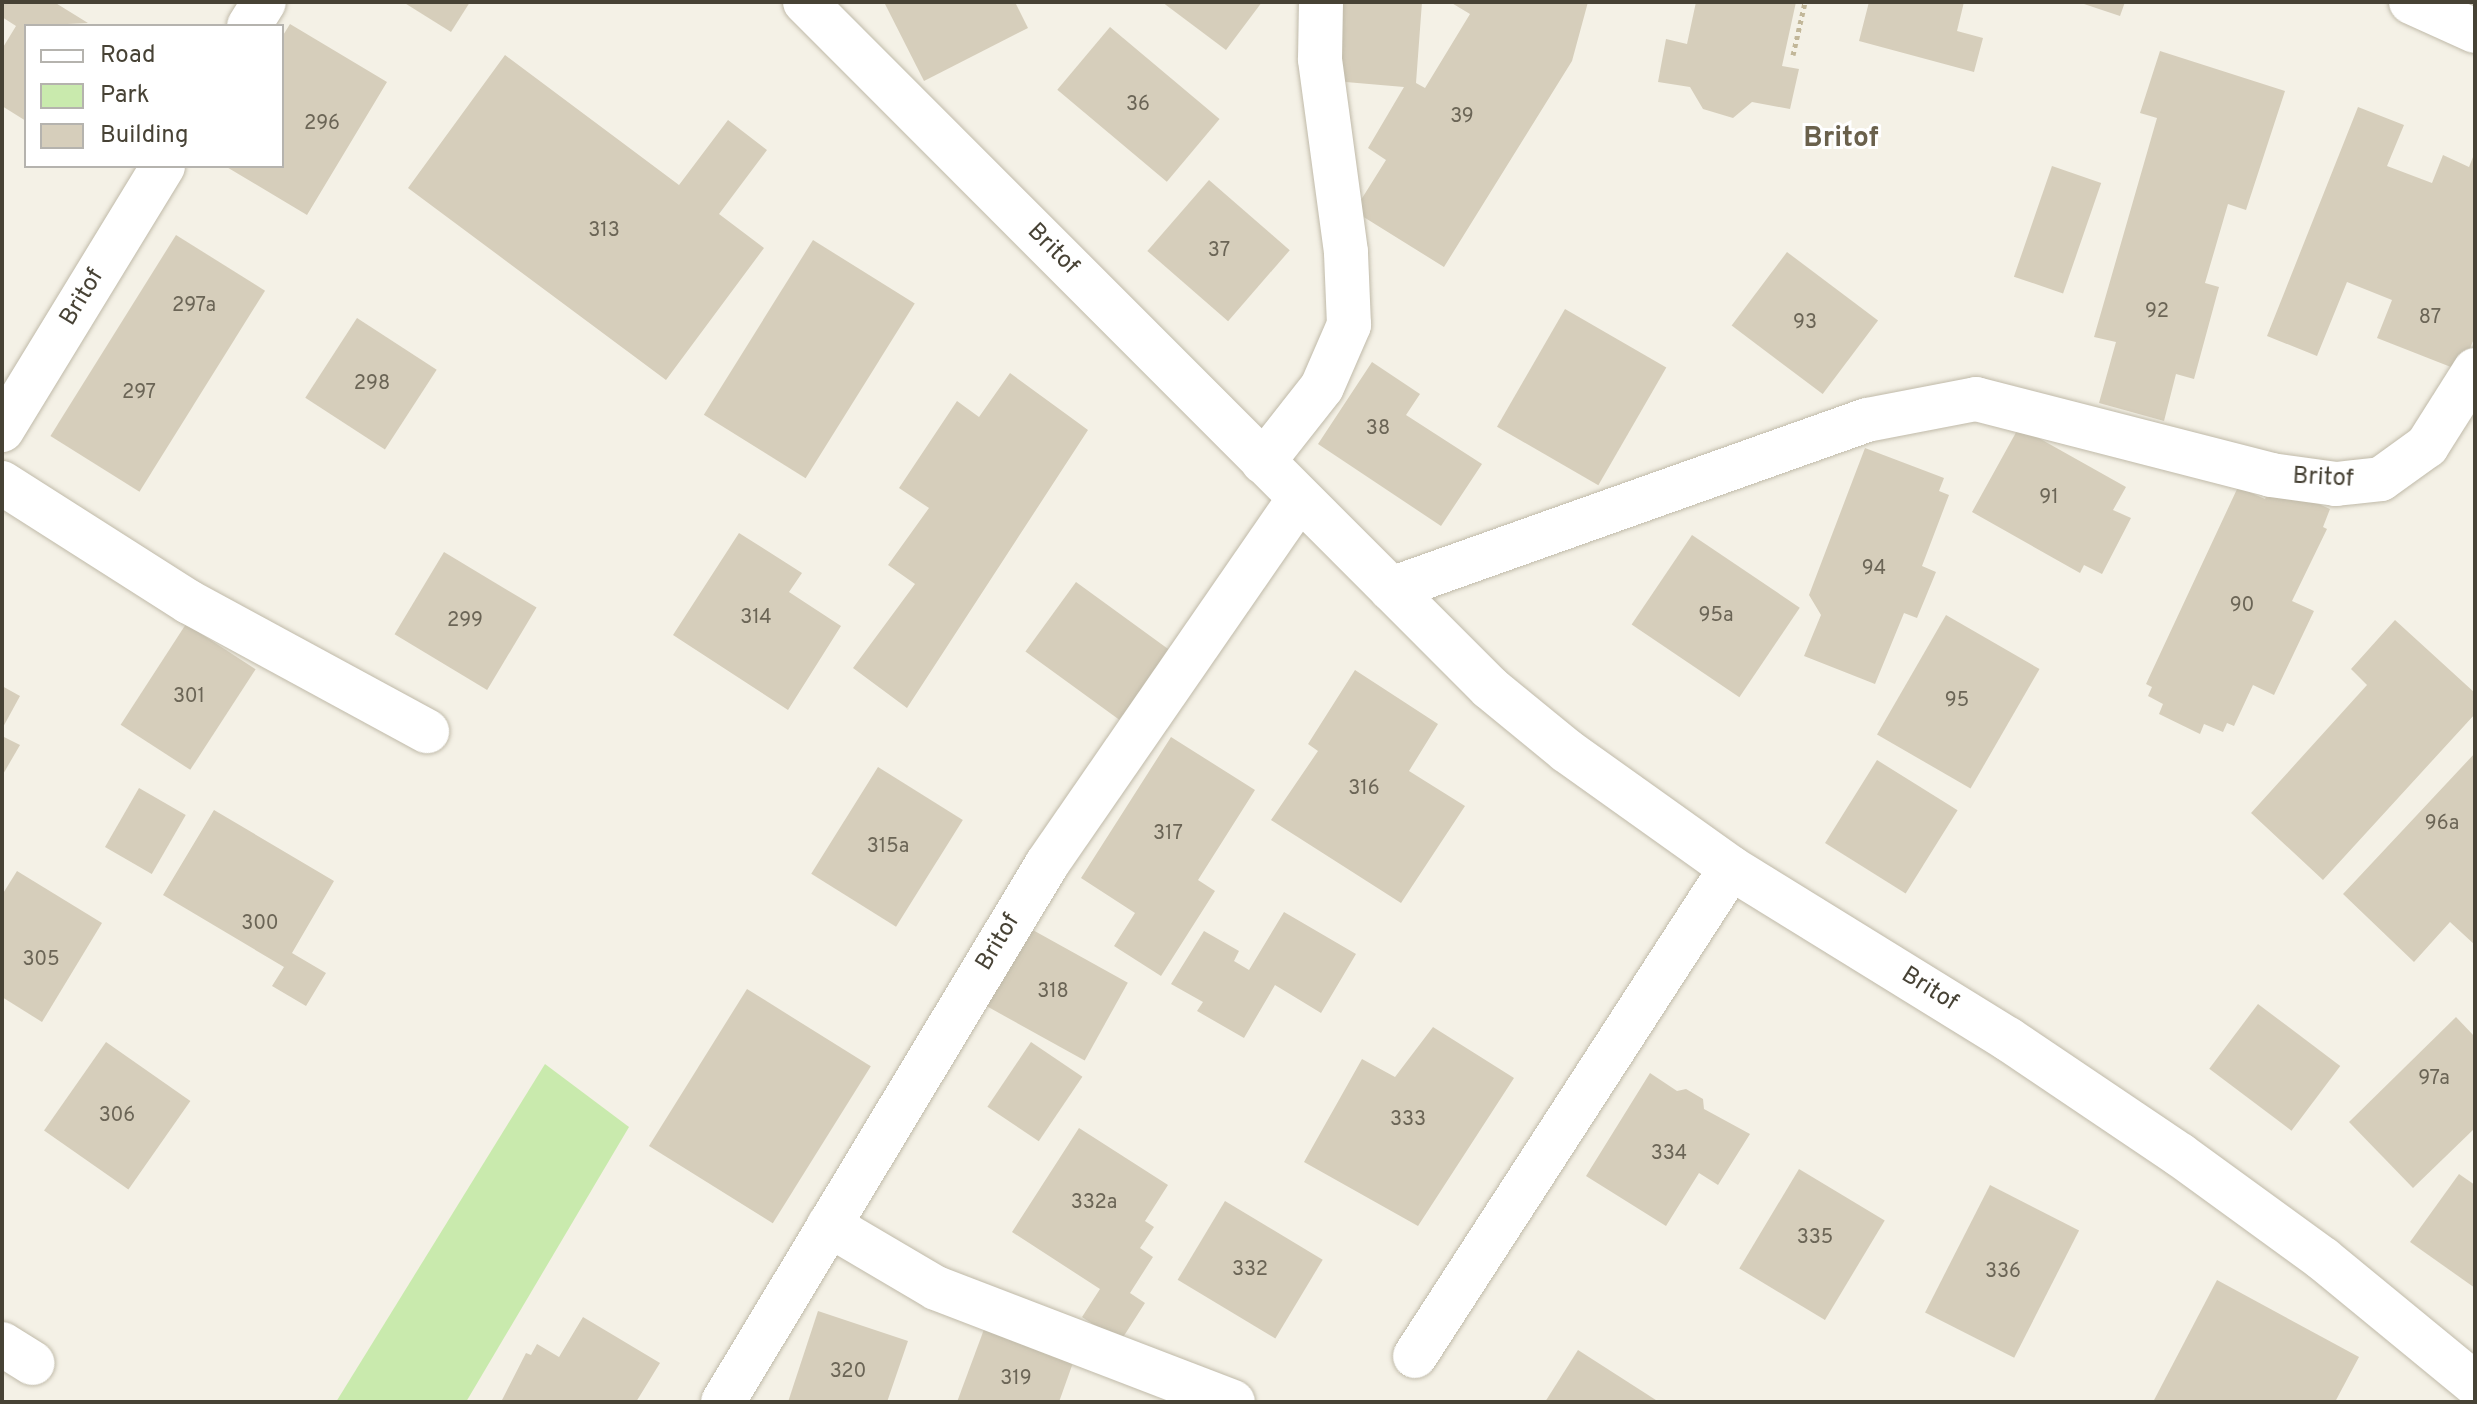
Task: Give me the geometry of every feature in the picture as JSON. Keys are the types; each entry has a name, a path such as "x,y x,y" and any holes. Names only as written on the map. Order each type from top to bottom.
{"street":[{"path":"250,24 264,2"},
{"name":"Britof","path":"805,2 1490,688 1567,751 1731,868 2008,1039 2180,1155 2323,1259 2475,1384"},
{"path":"1263,462 1322,387 1349,325 1346,252 1320,59 1321,2"},
{"path":"2411,2 2475,31"},
{"name":"Britof","path":"2,430 162,168"},
{"name":"Britof","path":"1391,589 1867,420 1976,399 2271,475 2336,484 2381,479 2427,446 2475,370"},
{"path":"2,483 189,602 427,731"},
{"name":"Britof","path":"723,1402 1047,864 1299,499"},
{"path":"1415,1356 1731,868"},
{"path":"829,1225 936,1288 1233,1402"}],"path":[{"path":"1793,55 1805,2"}],"green space":[{"path":"545,1064 629,1127 466,1402 336,1402"}],"building":[{"path":"2,2 54,2 88,23 24,24 24,120 2,106 2,49 16,26 2,17"},
{"path":"403,2 470,2 451,32"},
{"path":"884,2 1015,2 1028,28 924,81"},
{"path":"1162,2 1262,2 1226,50"},
{"path":"1341,2 1422,2 1416,83 1425,88 1470,14 1450,2 1588,2 1572,61 1444,267 1354,211 1386,160 1368,148 1404,87 1334,81"},
{"path":"1696,2 1796,2 1782,66 1799,69 1790,109 1752,102 1733,118 1703,109 1690,87 1658,82 1666,39 1687,44"},
{"path":"1869,2 1964,2 1957,31 1983,38 1974,72 1859,41"},
{"path":"2078,2 2125,2 2120,16"},
{"path":"290,24 387,82 307,215 228,168 284,168 284,34"},
{"path":"1110,27 1220,119 1167,182 1057,90"},
{"path":"2160,51 2285,91 2246,210 2228,204 2205,283 2219,287 2194,379 2176,374 2164,421 2099,403 2116,342 2094,337 2157,118 2140,113"},
{"path":"505,55 679,185 728,120 767,150 719,214 764,248 666,380 408,188"},
{"path":"2358,107 2404,125 2387,166 2432,183 2443,155 2469,167 2475,152 2475,336 2461,371 2377,338 2392,300 2347,282 2317,356 2267,336"},
{"path":"2052,166 2101,183 2063,294 2014,277"},
{"path":"1209,180 1290,250 1228,321 1147,251"},
{"path":"176,235 265,291 139,492 50,436"},
{"path":"813,240 915,304 806,478 704,415"},
{"path":"1787,252 1878,321 1823,394 1732,325"},
{"path":"1565,309 1666,368 1598,485 1497,427"},
{"path":"357,318 437,370 385,449 305,398"},
{"path":"1372,362 1420,394 1406,415 1482,464 1441,526 1318,444"},
{"path":"1010,373 1088,430 907,708 853,668 915,584 888,565 929,508 899,488 957,401 979,417"},
{"path":"2019,427 2126,487 2113,510 2131,518 2102,574 2084,565 2080,573 1972,512"},
{"path":"1865,448 1944,478 1939,491 1949,495 1922,566 1936,572 1917,618 1904,613 1875,684 1804,656 1821,615 1809,595"},
{"path":"2272,483 2330,509 2323,527 2327,529 2292,601 2314,611 2274,695 2253,685 2234,726 2227,723 2223,732 2204,724 2200,734 2159,714 2163,704 2148,696 2152,687 2146,684 2238,487 2265,499"},
{"path":"739,533 802,573 789,592 841,626 788,710 673,635"},
{"path":"1692,535 1800,608 1739,697 1632,625"},
{"path":"444,552 537,608 487,690 395,634"},
{"path":"1076,582 1170,650 1119,720 1025,652"},
{"path":"1946,615 2040,669 1971,789 1877,735"},
{"path":"2395,620 2475,693 2475,714 2323,880 2251,813 2367,685 2351,669"},
{"path":"186,624 256,669 190,770 121,725"},
{"path":"1355,670 1438,724 1409,771 1465,806 1401,903 1271,820 1318,751 1308,744"},
{"path":"2,686 20,696 2,729"},
{"path":"2,736 20,745 2,776"},
{"path":"1171,737 1255,790 1198,880 1215,891 1161,976 1114,946 1135,913 1081,878"},
{"path":"2475,753 2475,945 2450,922 2414,962 2343,894"},
{"path":"1877,760 1958,810 1906,893 1825,843"},
{"path":"878,767 963,820 896,927 811,874"},
{"path":"139,788 186,815 152,874 105,847"},
{"path":"214,810 334,881 292,953 326,973 306,1006 272,986 284,967 163,895"},
{"path":"17,871 102,923 42,1022 2,997 2,895"},
{"path":"1284,912 1356,954 1321,1013 1275,985 1244,1038 1197,1011 1203,1002 1171,984 1204,931 1239,951 1234,961 1249,970"},
{"path":"1022,924 1128,983 1085,1061 979,1002"},
{"path":"747,989 871,1066 773,1223 649,1146"},
{"path":"2258,1004 2340,1066 2292,1131 2209,1069"},
{"path":"2456,1017 2475,1037 2475,1128 2413,1188 2349,1122"},
{"path":"1433,1027 1514,1078 1418,1226 1304,1162 1362,1059 1395,1077"},
{"path":"106,1042 190,1101 128,1190 44,1130"},
{"path":"1031,1042 1082,1077 1039,1141 987,1107"},
{"path":"1650,1073 1677,1091 1686,1089 1703,1099 1704,1109 1750,1134 1718,1185 1699,1173 1666,1226 1586,1176"},
{"path":"1079,1128 1168,1185 1145,1221 1154,1227 1140,1248 1153,1257 1130,1293 1145,1303 1120,1342 1082,1317 1100,1289 1012,1232"},
{"path":"1799,1169 1885,1221 1825,1320 1739,1268"},
{"path":"2459,1174 2475,1185 2475,1288 2410,1242"},
{"path":"1990,1185 2079,1230 2014,1358 1925,1312"},
{"path":"1225,1201 1323,1260 1275,1339 1178,1280"},
{"path":"2217,1280 2359,1357 2335,1402 2153,1402"},
{"path":"818,1311 908,1341 887,1402 788,1402"},
{"path":"583,1317 660,1363 636,1402 501,1402 526,1353 531,1355 537,1344 559,1357"},
{"path":"986,1324 1075,1357 1059,1402 957,1402"},
{"path":"1578,1350 1659,1402 1545,1402"}],"district":[{"name":"Britof","path":"1841,139"}]}
